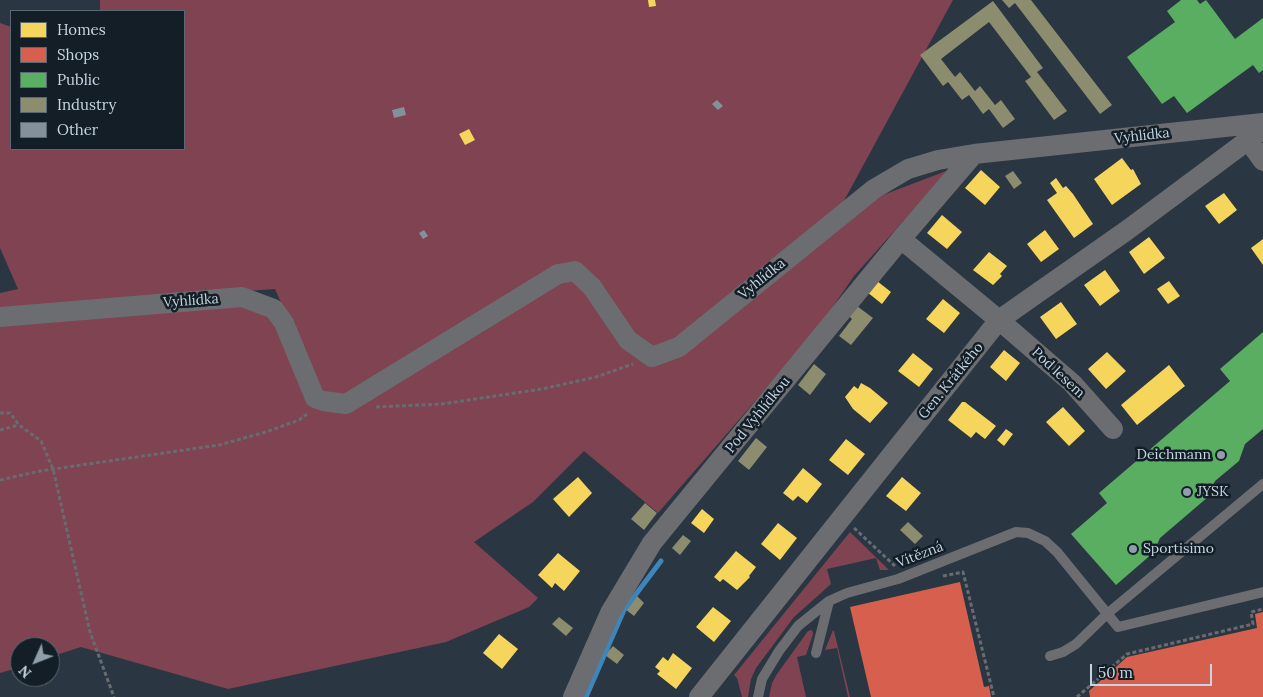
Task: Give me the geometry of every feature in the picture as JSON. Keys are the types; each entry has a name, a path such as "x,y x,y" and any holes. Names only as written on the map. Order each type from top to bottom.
{"street":[{"name":"Vyhlídka","path":"652,356 679,347 874,189 908,169 938,160 974,154 1263,123"},
{"path":"1256,135 1263,161"},
{"name":"Gen. Krátkého","path":"699,697 999,320 1126,231 1256,135"},
{"name":"Pod Vyhlídkou","path":"573,697 610,613 652,543 901,239 974,154"},
{"name":"Pod lesem","path":"901,239 1072,383 1113,429"},
{"path":"323,401 346,404 558,274 575,271 592,287 628,340 652,356"},
{"name":"Vyhlídka","path":"0,317 242,297 274,309 284,323 315,398 323,401"}],"lane":[{"path":"1050,656 1076,644 1107,614 1263,484"},
{"name":"Vítězná","path":"758,697 762,679 779,651 798,626 829,601 846,593 905,576 1016,532 1028,534 1045,541 1057,552 1118,627 1263,592"},
{"path":"816,653 829,601"}],"path":[{"path":"375,407 442,404 542,389 596,377 652,356"},
{"path":"0,480 53,469 219,444 266,432 299,420 323,401"},
{"path":"0,413 10,413 19,424 40,441 53,469 90,632 114,697"},
{"path":"0,430 19,424"},
{"path":"843,517 905,576"},
{"path":"938,578 963,572 994,697"},
{"path":"1077,697 1126,654 1253,624 1251,612 1263,609"}],"shaded area":[{"path":"100,0 953,0 839,210 949,170 854,276 816,331 658,513 584,451 533,502 474,542 538,598 529,607 446,642 228,689 81,647 60,654 60,637 10,637 10,670 0,673 0,293 18,289 0,248 0,23 10,27 10,150 185,150 185,10 100,10","holes":["275,289 310,368 260,304 173,296"]},
{"path":"850,532 889,570 880,570 876,558 827,569 831,584 794,617 756,668 751,679 748,697 742,697 737,678 734,675"},
{"path":"812,630 813,634 806,655 797,657 806,697 769,697 772,683 777,674 808,631"},
{"path":"833,630 850,697 848,697 837,648 825,650"}],"building: Homes":[{"path":"648,0 655,0 656,6 649,7"},
{"path":"469,129 475,140 465,145 459,134"},
{"path":"1122,158 1131,170 1133,169 1141,184 1112,205 1094,179"},
{"path":"981,170 1000,187 985,205 965,188"},
{"path":"1056,178 1063,188 1066,186 1073,194 1093,224 1074,238 1047,200 1057,193 1050,183"},
{"path":"1224,193 1237,210 1219,224 1205,206"},
{"path":"942,215 962,232 947,249 927,233"},
{"path":"1045,230 1059,249 1041,262 1027,244"},
{"path":"1149,237 1165,258 1144,274 1129,252"},
{"path":"1263,239 1263,265 1251,248"},
{"path":"989,252 1007,266 1000,274 1002,276 993,285 973,270"},
{"path":"1105,270 1120,291 1100,306 1084,285"},
{"path":"877,281 891,292 882,304 867,292"},
{"path":"1169,281 1180,296 1168,304 1157,289"},
{"path":"943,299 960,313 944,333 926,319"},
{"path":"1061,302 1077,324 1056,339 1040,317"},
{"path":"1004,350 1020,363 1006,381 990,367"},
{"path":"1107,352 1126,371 1106,389 1088,369"},
{"path":"913,353 933,369 919,387 898,371"},
{"path":"1169,365 1185,386 1137,425 1121,405"},
{"path":"861,383 888,403 870,423 853,409 845,397 854,386 858,389"},
{"path":"962,402 965,402 996,426 985,439 976,432 971,438 948,420"},
{"path":"1063,407 1085,431 1069,446 1046,422"},
{"path":"1006,429 1013,434 1004,446 997,440"},
{"path":"846,439 865,454 848,475 829,460"},
{"path":"803,468 822,484 807,503 798,496 793,501 783,493"},
{"path":"578,477 592,493 569,517 553,499"},
{"path":"902,477 921,493 906,511 886,496"},
{"path":"702,509 714,519 704,533 691,523"},
{"path":"778,523 797,538 780,560 761,544"},
{"path":"736,551 756,567 750,577 737,590 723,579 720,582 714,577"},
{"path":"558,553 580,571 564,591 555,583 552,588 538,575"},
{"path":"713,607 731,621 714,642 696,627"},
{"path":"499,634 518,649 502,669 483,653"},
{"path":"673,653 692,668 676,689 657,674 660,671 655,667 663,657 668,661"}],"building: Shops":[{"path":"960,582 984,687 989,686 991,697 871,697 850,607"},
{"path":"1263,612 1263,697 1090,697 1089,691 1127,657 1257,628 1255,614"}],"building: Public":[{"path":"1181,0 1197,0 1200,4 1206,0 1235,39 1263,18 1263,70 1259,73 1253,65 1187,113 1174,96 1162,104 1127,57 1175,22 1167,11"},
{"path":"1263,332 1263,429 1245,444 1239,461 1215,481 1208,497 1160,538 1153,553 1116,585 1071,534 1107,503 1099,493 1230,381 1220,369"}],"building: Industry":[{"path":"1002,0 1031,0 1112,105 1100,114 1015,3 1009,8"},
{"path":"993,1 1043,68 1037,72 1067,111 1054,120 1025,81 1031,77 989,22 941,59 955,77 960,72 975,91 980,86 995,105 1001,100 1015,119 1003,128 989,109 983,114 969,95 962,100 948,82 943,86 920,55"},
{"path":"1013,171 1022,183 1014,189 1005,176"},
{"path":"857,306 873,318 851,345 839,336 852,319 849,316"},
{"path":"814,364 826,374 810,395 798,385"},
{"path":"756,438 767,447 749,470 738,461"},
{"path":"645,503 657,513 644,530 631,519"},
{"path":"908,522 923,536 915,544 900,530"},
{"path":"683,535 691,541 680,555 672,548"},
{"path":"636,595 644,603 634,616 625,609"},
{"path":"559,617 573,628 566,636 552,624"},
{"path":"613,646 624,655 617,664 605,655"}],"building: Other":[{"path":"717,100 723,106 718,110 712,104"},
{"path":"404,107 406,115 394,118 392,110"},
{"path":"424,230 428,236 423,239 419,233"}],"waterway":[{"path":"586,697 624,610 661,561"}],"place":[{"name":"Deichmann","path":"1221,455"},
{"name":"JYSK","path":"1187,492"},
{"name":"Sportisimo","path":"1133,549"}]}
